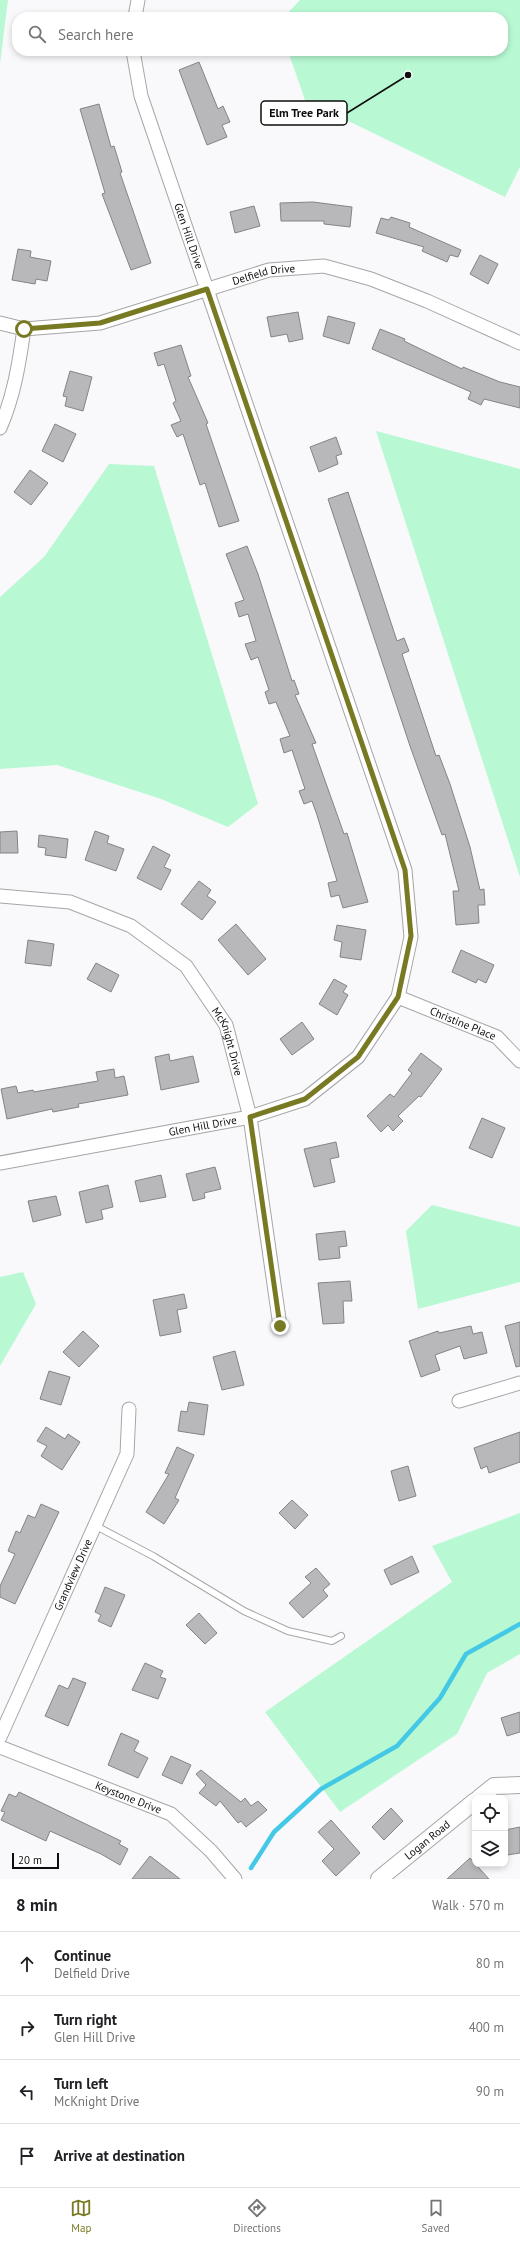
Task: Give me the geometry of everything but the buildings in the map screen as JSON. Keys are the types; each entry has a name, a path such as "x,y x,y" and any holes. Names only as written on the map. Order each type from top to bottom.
{"street":[{"path":"136,12 138,0"},
{"name":"Glen Hill Drive","path":"0,1163 250,1117 305,1099 358,1057 398,997 411,936 405,870 141,96 134,56"},
{"name":"Delfield Drive","path":"0,323 24,329 100,323 269,270 324,266 372,279 427,301 520,343"},
{"path":"0,428 11,403 24,329"},
{"name":"McKnight Drive","path":"0,896 70,902 130,926 186,966 226,1025 250,1117 280,1326"},
{"name":"Christine Place","path":"398,997 497,1037 520,1060"},
{"path":"459,1401 520,1383"},
{"name":"Grandview Drive","path":"0,1737 127,1454 129,1409"},
{"name":"Keystone Drive","path":"0,1747 171,1814 211,1851 235,1879"},
{"path":"483,1795 494,1786 520,1785"},
{"name":"Logan Road","path":"379,1879 472,1803"}],"lane":[{"path":"96,1526 153,1556 244,1611 288,1631 332,1641 341,1636"}],"green space":[{"path":"0,0 8,0 0,64"},
{"path":"300,0 520,0 520,167 505,197 305,100 290,56 508,56 508,12 289,12"},
{"path":"376,431 520,469 520,877"},
{"path":"109,464 154,466 258,804 228,827 161,799 57,765 0,769 0,597 44,557"},
{"path":"432,1205 520,1227 520,1282 418,1309 406,1231"},
{"path":"23,1272 36,1304 0,1366 0,1277"},
{"path":"520,1513 520,1654 487,1673 457,1734 340,1812 265,1712 452,1582 432,1546"}],"waterway":[{"path":"251,1868 274,1832 321,1789 397,1746 440,1698 466,1654 520,1624"}],"place":[{"name":"Elm Tree Park","path":"408,75"}],"route":[{"path":"24,329 100,323 207,289 405,870 411,936 398,997 358,1057 305,1099 250,1117 280,1326"}]}
